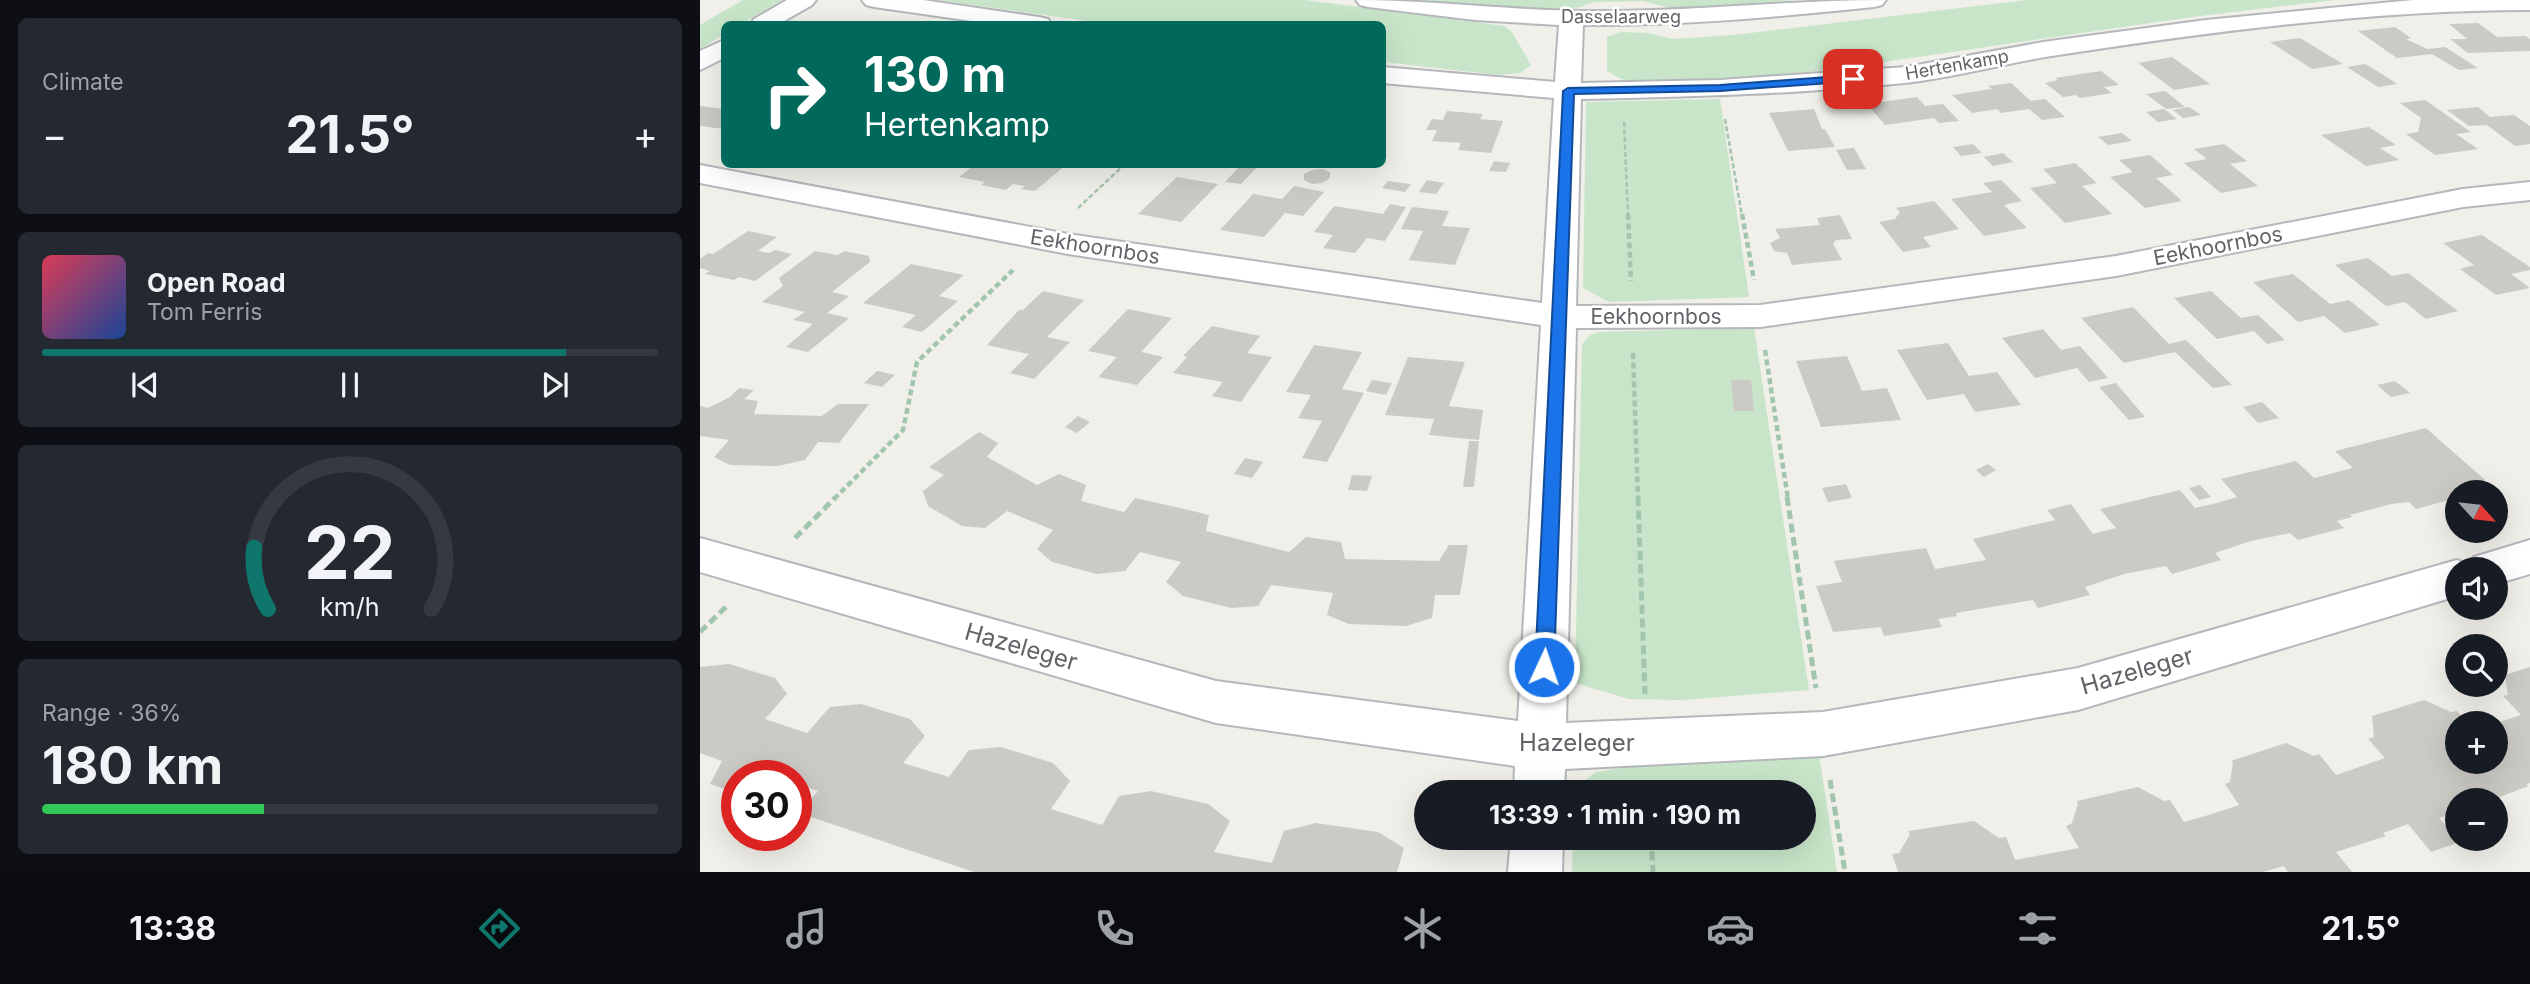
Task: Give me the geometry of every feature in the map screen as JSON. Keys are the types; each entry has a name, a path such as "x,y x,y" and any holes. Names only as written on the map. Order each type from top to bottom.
{"street":[{"path":"768,21 804,0"},
{"path":"874,0 1018,21"},
{"name":"Dasselaarweg","path":"1368,0 1510,16 1571,18 1620,9 1777,11 1874,0"},
{"name":"Hertenkamp","path":"1386,75 1568,91 1720,88 1906,75 2043,50 2206,27 2455,3 2530,4"},
{"path":"1540,780 1571,18"},
{"path":"700,62 721,50"},
{"name":"Eekhoornbos","path":"700,174 1044,239 1560,317 1632,318 1760,316 2116,266 2463,198 2530,191"},
{"name":"Hazeleger","path":"700,555 1216,702 1541,747 1823,734 2078,689 2445,582"},
{"path":"2508,563 2530,557"},
{"path":"1535,872 1536,850"}],"path":[{"path":"1720,88 1760,316 1845,872"},
{"path":"1622,90 1647,743"},
{"path":"700,632 903,430 917,362 1121,168"},
{"path":"1652,850 1653,872"}],"green space":[{"path":"743,0 782,0 746,21 721,21 721,36 700,49 700,25"},
{"path":"937,0 1305,0 1504,26 1512,32 1531,65 1520,73 1499,75 1386,62 1386,21 1088,21"},
{"path":"1415,0 1797,0 1672,9 1644,1 1594,2 1581,7 1549,11"},
{"path":"2027,0 2335,0 2192,17 1828,70 1644,83 1621,79 1607,71 1607,37 1621,32 1649,33 1672,39 1733,35"},
{"path":"1720,99 1749,297 1609,302 1583,288 1586,102"},
{"path":"1754,328 1809,690 1682,700 1629,699 1575,683 1582,344 1590,335 1599,332"},
{"path":"1819,754 1837,872 1572,872 1573,850 1816,850 1816,780 1586,780 1596,772 1653,763 1708,764"}],"building":[{"path":"2478,23 2497,37 2526,36 2530,39 2530,51 2468,53 2450,39 2467,39 2449,24"},
{"path":"2395,27 2411,38 2406,39 2427,49 2445,47 2478,68 2459,70 2432,54 2397,58 2358,31"},
{"path":"2300,38 2343,64 2312,69 2270,42"},
{"path":"2172,57 2210,84 2174,90 2138,63"},
{"path":"2365,64 2397,84 2378,87 2347,67"},
{"path":"2101,71 2119,85 2104,87 2112,93 2080,98 2076,95 2063,97 2045,83 2058,80 2055,78"},
{"path":"2011,83 2031,101 2045,99 2065,117 2042,120 2029,109 2001,113 1997,109 1972,113 1952,95"},
{"path":"2165,91 2185,107 2166,109 2146,94"},
{"path":"1917,97 1925,106 1943,104 1959,121 1939,123 1934,118 1885,125 1867,104"},
{"path":"2425,100 2471,132 2456,134 2478,149 2435,155 2406,134 2418,132 2421,118 2400,103"},
{"path":"700,106 721,109 721,129 700,126"},
{"path":"2189,107 2201,115 2183,118 2173,110"},
{"path":"2478,107 2490,117 2514,115 2530,126 2530,144 2515,146 2487,125 2469,126 2447,110"},
{"path":"1814,109 1822,129 1825,129 1835,147 1788,151 1769,113"},
{"path":"2164,109 2177,119 2158,122 2146,112"},
{"path":"1447,111 1483,114 1480,119 1503,121 1491,153 1458,150 1461,143 1432,141 1437,130 1426,130 1432,119 1443,120"},
{"path":"2369,127 2396,145 2380,148 2399,160 2366,166 2321,135"},
{"path":"2122,133 2132,141 2108,145 2098,137"},
{"path":"1973,144 1982,153 1961,156 1953,147"},
{"path":"2224,144 2247,161 2230,164 2258,186 2221,193 2184,163 2207,159 2194,149"},
{"path":"1854,148 1866,169 1847,170 1836,150"},
{"path":"2003,153 2013,162 1993,166 1984,157"},
{"path":"2150,155 2173,175 2156,178 2182,201 2145,208 2110,177 2133,172 2119,160"},
{"path":"1494,161 1510,163 1506,172 1489,171"},
{"path":"2075,163 2097,183 2082,186 2112,214 2065,223 2030,188 2057,183 2043,169"},
{"path":"971,168 1062,168 1035,191 1021,189 1025,186 1013,184 1006,190 981,185 985,182 959,177"},
{"path":"1238,168 1256,168 1241,184 1225,182"},
{"path":"1323,169 1330,172 1330,178 1322,183 1312,184 1304,180 1304,174"},
{"path":"1177,177 1218,184 1181,222 1138,214"},
{"path":"1427,180 1444,183 1436,194 1419,192"},
{"path":"2001,180 2022,201 2004,205 2027,228 1984,236 1951,199 1992,192 1983,183"},
{"path":"1388,181 1411,184 1405,192 1382,188"},
{"path":"1294,186 1324,192 1303,216 1285,213 1264,237 1220,230 1253,194 1282,199"},
{"path":"1934,201 1959,229 1923,237 1931,247 1903,252 1879,222 1895,219 1900,212 1896,208"},
{"path":"1390,204 1406,207 1385,241 1367,238 1355,253 1323,248 1333,235 1314,232 1334,206 1383,214"},
{"path":"1412,207 1449,211 1442,226 1470,228 1455,265 1409,260 1423,231 1401,229"},
{"path":"1840,215 1852,239 1836,240 1833,244 1842,260 1792,265 1787,253 1774,251 1770,243 1780,238 1775,229 1820,225 1817,218"},
{"path":"748,231 777,237 758,251 770,253 775,250 792,254 755,281 705,274 710,271 700,268 700,259 708,253 713,254"},
{"path":"2482,235 2530,267 2530,270 2511,274 2530,288 2496,295 2460,269 2474,265 2443,243"},
{"path":"815,251 838,255 844,251 869,256 870,262 832,292 849,296 827,313 849,318 808,352 786,347 813,324 793,320 805,312 762,302 783,286 779,278"},
{"path":"2368,258 2392,276 2408,273 2458,311 2426,319 2405,302 2386,306 2335,265"},
{"path":"911,264 964,275 939,296 958,301 922,332 902,327 916,315 863,303"},
{"path":"2293,274 2330,304 2349,300 2380,325 2345,333 2324,316 2298,322 2253,282"},
{"path":"1043,291 1084,300 1047,337 1070,342 1034,379 1010,373 1029,354 987,345 1019,310 1023,310"},
{"path":"2211,291 2241,318 2258,315 2285,340 2267,344 2254,331 2217,339 2174,298"},
{"path":"2133,307 2169,344 2186,340 2232,385 2213,388 2175,352 2124,363 2081,318"},
{"path":"1128,309 1172,318 1141,352 1163,357 1137,385 1098,377 1117,357 1088,351"},
{"path":"1212,326 1260,336 1247,353 1272,357 1241,402 1212,396 1223,382 1173,373 1187,357 1183,356"},
{"path":"2043,329 2061,350 2080,346 2108,378 2089,382 2077,368 2035,378 2002,338"},
{"path":"1948,343 1969,376 1997,372 2021,405 1975,412 1964,394 1927,400 1897,350"},
{"path":"1314,345 1362,352 1342,389 1364,393 1327,462 1302,458 1322,421 1298,418 1311,395 1286,392"},
{"path":"1847,356 1862,391 1887,388 1901,420 1821,427 1796,361"},
{"path":"1408,357 1465,362 1449,406 1483,410 1479,440 1429,435 1434,419 1385,415"},
{"path":"877,371 895,375 882,387 864,383"},
{"path":"1372,380 1392,383 1386,395 1366,391"},
{"path":"1731,380 1751,380 1754,411 1734,411"},
{"path":"2395,381 2410,393 2391,397 2377,385"},
{"path":"2116,383 2145,417 2129,420 2099,387"},
{"path":"739,388 754,390 744,399 758,401 754,414 822,416 838,404 869,404 839,443 818,442 805,460 778,466 730,465 714,457 729,440 700,436 700,406 708,408 730,397"},
{"path":"2262,402 2279,418 2258,423 2243,407"},
{"path":"1078,416 1090,422 1077,433 1065,427"},
{"path":"2426,428 2485,480 2445,480 2445,501 2416,509 2409,502 2391,504 2337,521 2344,528 2298,540 2290,533 2251,541 2215,553 2221,560 2172,574 2166,566 2124,574 2085,587 2090,595 2038,608 2033,600 1956,613 1957,616 1938,619 1942,627 1884,636 1881,627 1833,632 1816,586 1842,582 1834,561 1926,548 1935,569 1986,560 1973,539 2055,520 2047,510 2071,504 2093,534 2116,528 2100,509 2180,490 2195,508 2217,503 2237,497 2221,479 2296,461 2314,478 2353,468 2335,451"},
{"path":"979,432 998,443 987,457 1037,485 1059,474 1086,485 1081,501 1124,512 1135,498 1193,511 1209,515 1206,531 1289,552 1306,537 1341,542 1345,559 1439,561 1449,545 1468,545 1460,595 1435,595 1432,618 1406,626 1349,624 1327,615 1333,593 1271,585 1258,606 1231,608 1183,596 1166,582 1181,562 1140,552 1125,571 1097,574 1052,562 1037,549 1053,530 1007,511 985,528 962,526 928,506 923,491 944,475 929,467"},
{"path":"1469,441 1479,441 1474,487 1463,487"},
{"path":"1245,458 1263,462 1252,478 1234,474"},
{"path":"1988,464 1996,470 1984,477 1976,470"},
{"path":"1352,475 1372,476 1367,491 1348,490"},
{"path":"1846,484 1852,498 1828,502 1822,488"},
{"path":"2200,485 2211,497 2199,500 2189,488"},
{"path":"729,664 775,678 787,694 765,719 807,733 830,707 861,704 910,719 925,736 903,763 949,777 969,750 1001,747 1053,763 1070,781 1051,809 1102,825 1119,796 1151,791 1208,804 1230,821 1214,852 1272,863 1284,831 1316,823 1378,832 1404,848 1397,872 974,872 812,817 812,798 818,791 812,789 812,760 721,761 700,753 700,667"},
{"path":"2530,667 2530,783 2526,785 2529,786 2508,794 2508,788 2445,788 2445,816 2439,818 2445,825 2445,847 2431,852 2408,824 2383,833 2386,836 2336,852 2352,872 2288,872 2284,866 2263,872 1898,872 1892,854 1899,853 1910,834 1908,831 1974,821 1999,838 2006,837 2015,860 2079,848 2066,826 2072,823 2077,801 2138,787 2164,801 2170,800 2184,822 2212,814 2239,805 2225,784 2230,782 2231,761 2286,743 2314,756 2319,754 2336,775 2385,758 2368,739 2374,737 2372,716 2424,700 2449,711 2445,711 2445,774 2508,774 2508,719 2521,715 2504,697 2508,697 2508,674"},
{"path":"721,763 721,788 710,784"}],"route":[{"path":"1544,667 1568,91 1720,88 1853,79"}]}
